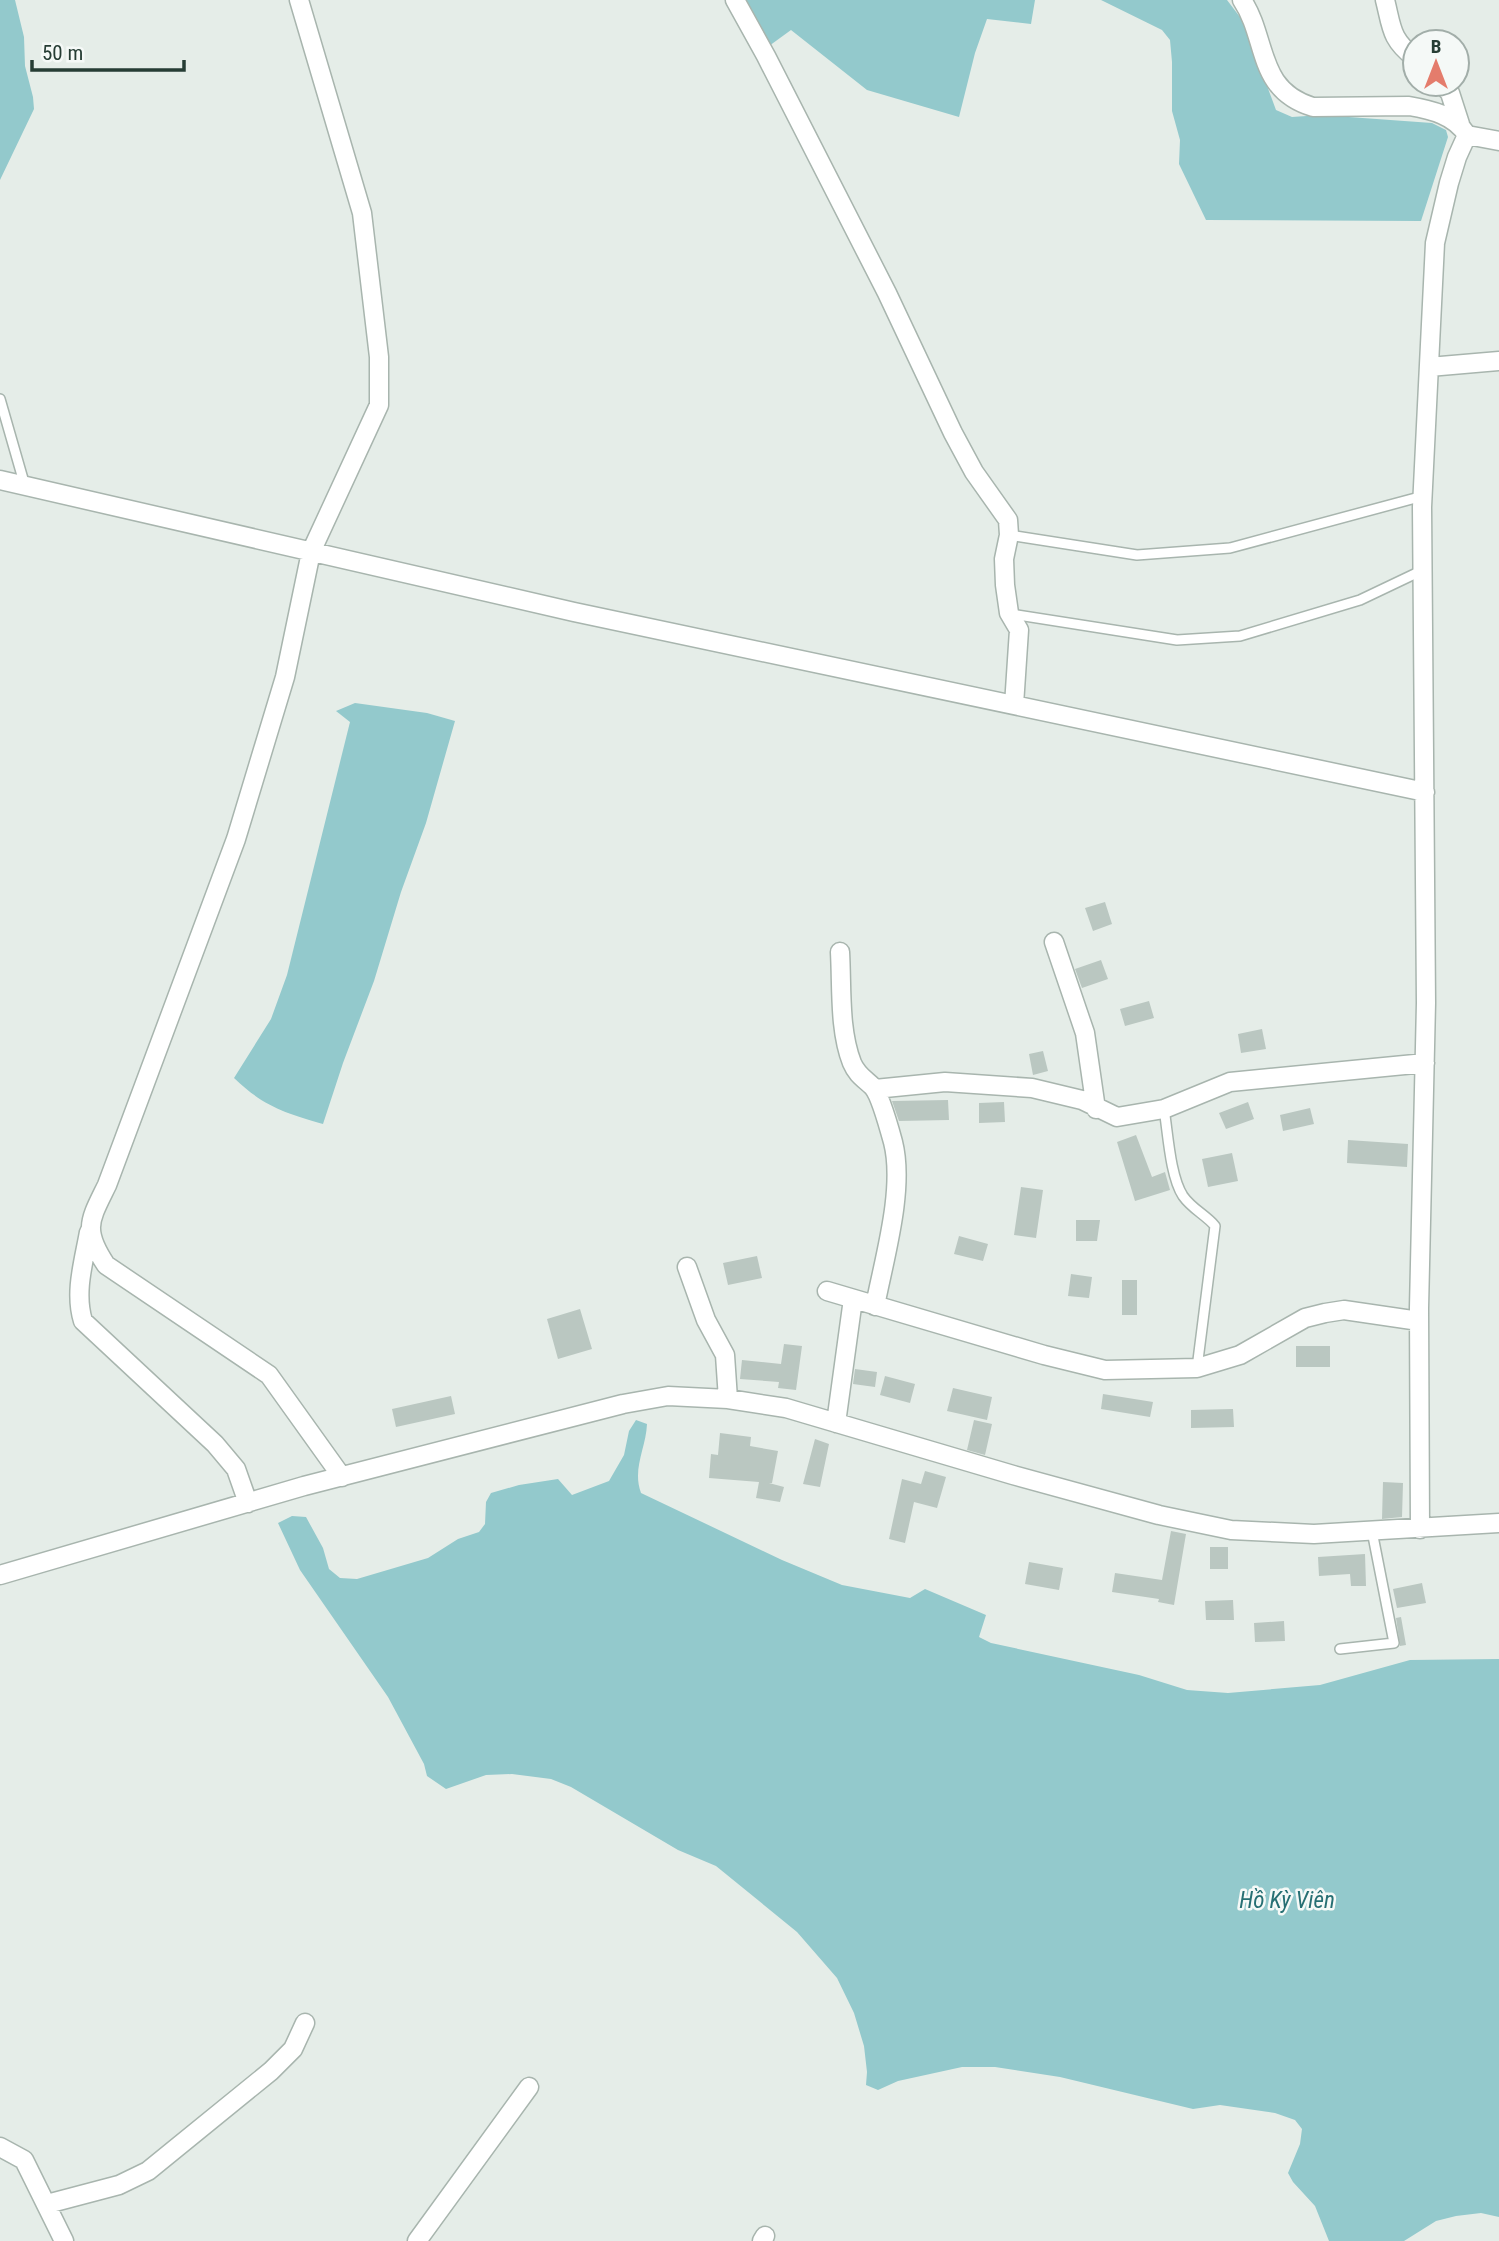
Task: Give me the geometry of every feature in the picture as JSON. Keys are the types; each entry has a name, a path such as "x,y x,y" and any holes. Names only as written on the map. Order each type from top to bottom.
{"street":[{"path":"248,1503 236,1469 215,1444 83,1321 78,1306 78,1293 92,1217 107,1185 236,839 285,677 311,552 379,405 379,357 362,213 299,0"},
{"path":"735,0 887,293 953,433 974,472 1008,520 1009,536 1004,559 1009,613 1019,630 1014,705"},
{"path":"1242,0 1248,9 1263,59 1280,88 1299,103 1313,107 1409,106 1439,113 1464,130 1499,141"},
{"path":"1385,0 1390,27 1401,46"},
{"path":"1420,1529 1419,1321 1425,1063 1423,496 1435,243 1464,130 1452,98"},
{"path":"1429,367 1499,361"},
{"path":"0,480 574,612 1425,793"},
{"path":"1054,942 1085,1033 1096,1109"},
{"path":"840,952 846,1039 851,1060 856,1071 875,1089 893,1143 897,1170 892,1220 875,1306"},
{"path":"875,1089 945,1082 1032,1088 1082,1100 1117,1117 1164,1109 1230,1082 1425,1063"},
{"path":"90,1228 94,1243 106,1265 269,1375 342,1477"},
{"path":"687,1267 706,1320 725,1355 728,1398"},
{"path":"827,1291 1044,1355 1105,1370 1197,1368 1240,1355 1305,1318 1344,1310 1419,1321"},
{"path":"836,1423 853,1299"},
{"path":"0,1575 342,1477 622,1404 667,1396 728,1398 786,1408 1040,1483 1159,1515 1231,1530 1314,1534 1499,1524"},
{"path":"47,2204 119,2185 148,2171 271,2071 293,2049 305,2023"},
{"path":"417,2241 529,2087"},
{"path":"0,2147 24,2160 64,2241"}],"lane":[{"path":"0,398 25,486"},
{"path":"1009,536 1137,555 1230,548 1423,496"},
{"path":"1009,613 1177,640 1240,636 1360,600 1423,570"},
{"path":"1164,1109 1175,1175 1182,1194 1199,1214 1208,1218 1215,1226 1197,1368"},
{"path":"1340,1650 1394,1643 1373,1531"}],"water":[{"path":"0,0 15,0 24,37 25,66 34,109 0,180"},
{"path":"743,0 1035,0 1031,24 987,19 975,53 959,117 867,90 791,30 769,46"},
{"path":"1101,0 1227,0 1243,21 1276,110 1292,117 1321,115 1432,123 1446,130 1448,137 1421,221 1206,220 1179,164 1180,140 1172,111 1170,40 1162,30"},
{"path":"355,703 427,713 455,721 426,823 323,1124 275,1107 234,1078 271,1019 287,975 350,722 336,711"},
{"name":"Hồ Kỳ Viên","path":"636,1420 647,1424 638,1475 641,1493 782,1560 842,1585 910,1598 925,1589 986,1615 979,1637 991,1643 1139,1675 1187,1690 1228,1693 1320,1685 1410,1660 1499,1659 1499,2217 1481,2213 1436,2221 1404,2241 1329,2241 1315,2206 1288,2173 1300,2144 1302,2129 1295,2120 1275,2113 1220,2105 1193,2109 1060,2077 995,2067 962,2067 898,2081 878,2090 866,2085 864,2046 854,2013 837,1978 797,1932 716,1866 678,1850 571,1787 551,1779 512,1774 486,1775 446,1789 427,1776 424,1764 388,1697 300,1570 278,1523 292,1516 306,1517 323,1548 329,1569 340,1578 357,1579 428,1558 458,1539 479,1532 485,1524 486,1502 491,1493 519,1485 558,1479 572,1495 609,1481 624,1455 629,1431"}],"building":[{"path":"1105,902 1112,924 1093,931 1085,908"},
{"path":"1101,960 1108,979 1082,988 1075,969"},
{"path":"1149,1001 1154,1018 1125,1026 1120,1009"},
{"path":"1262,1029 1266,1049 1241,1053 1238,1034"},
{"path":"1043,1051 1048,1071 1033,1075 1029,1054"},
{"path":"948,1100 949,1120 899,1121 892,1101"},
{"path":"1004,1102 1005,1122 979,1123 979,1103"},
{"path":"1248,1102 1254,1119 1226,1129 1219,1113"},
{"path":"1310,1108 1314,1124 1283,1131 1280,1115"},
{"path":"1136,1135 1152,1177 1165,1172 1170,1190 1135,1201 1117,1142"},
{"path":"1348,1140 1408,1144 1407,1167 1347,1163"},
{"path":"1232,1153 1238,1181 1208,1187 1202,1159"},
{"path":"1021,1187 1043,1190 1036,1238 1014,1235"},
{"path":"1076,1220 1100,1220 1097,1241 1076,1241"},
{"path":"959,1236 988,1244 983,1261 954,1254"},
{"path":"757,1256 762,1278 728,1285 723,1263"},
{"path":"1071,1274 1092,1277 1089,1298 1068,1296"},
{"path":"1122,1280 1137,1280 1137,1315 1122,1315"},
{"path":"580,1309 592,1349 558,1359 547,1319"},
{"path":"784,1344 802,1346 796,1390 778,1388 779,1382 740,1379 742,1360 781,1364"},
{"path":"1296,1346 1330,1346 1330,1367 1296,1367"},
{"path":"855,1369 877,1372 875,1387 853,1384"},
{"path":"885,1376 915,1384 910,1403 880,1395"},
{"path":"953,1388 992,1397 987,1420 947,1411"},
{"path":"1103,1394 1153,1402 1150,1417 1101,1409"},
{"path":"451,1396 455,1414 396,1427 392,1409"},
{"path":"1233,1409 1234,1427 1191,1428 1191,1410"},
{"path":"974,1420 992,1424 985,1455 967,1450"},
{"path":"720,1433 751,1437 750,1446 778,1451 772,1483 769,1483 784,1487 780,1502 756,1498 759,1482 709,1478 711,1454 718,1455"},
{"path":"815,1439 829,1444 820,1487 803,1484"},
{"path":"925,1471 946,1477 937,1508 914,1502 905,1543 889,1539 902,1479 921,1484"},
{"path":"1383,1482 1403,1483 1402,1517 1382,1519"},
{"path":"1171,1531 1186,1534 1174,1605 1158,1602 1159,1599 1112,1592 1115,1573 1162,1580"},
{"path":"1210,1547 1228,1547 1228,1569 1210,1569"},
{"path":"1365,1554 1366,1586 1351,1586 1350,1574 1319,1576 1318,1557"},
{"path":"1029,1562 1063,1568 1059,1590 1025,1584"},
{"path":"1422,1583 1426,1603 1397,1608 1393,1589"},
{"path":"1233,1600 1234,1620 1206,1620 1205,1601"},
{"path":"1401,1617 1406,1645 1400,1646 1396,1618"},
{"path":"1284,1621 1285,1641 1255,1642 1254,1623"}]}
